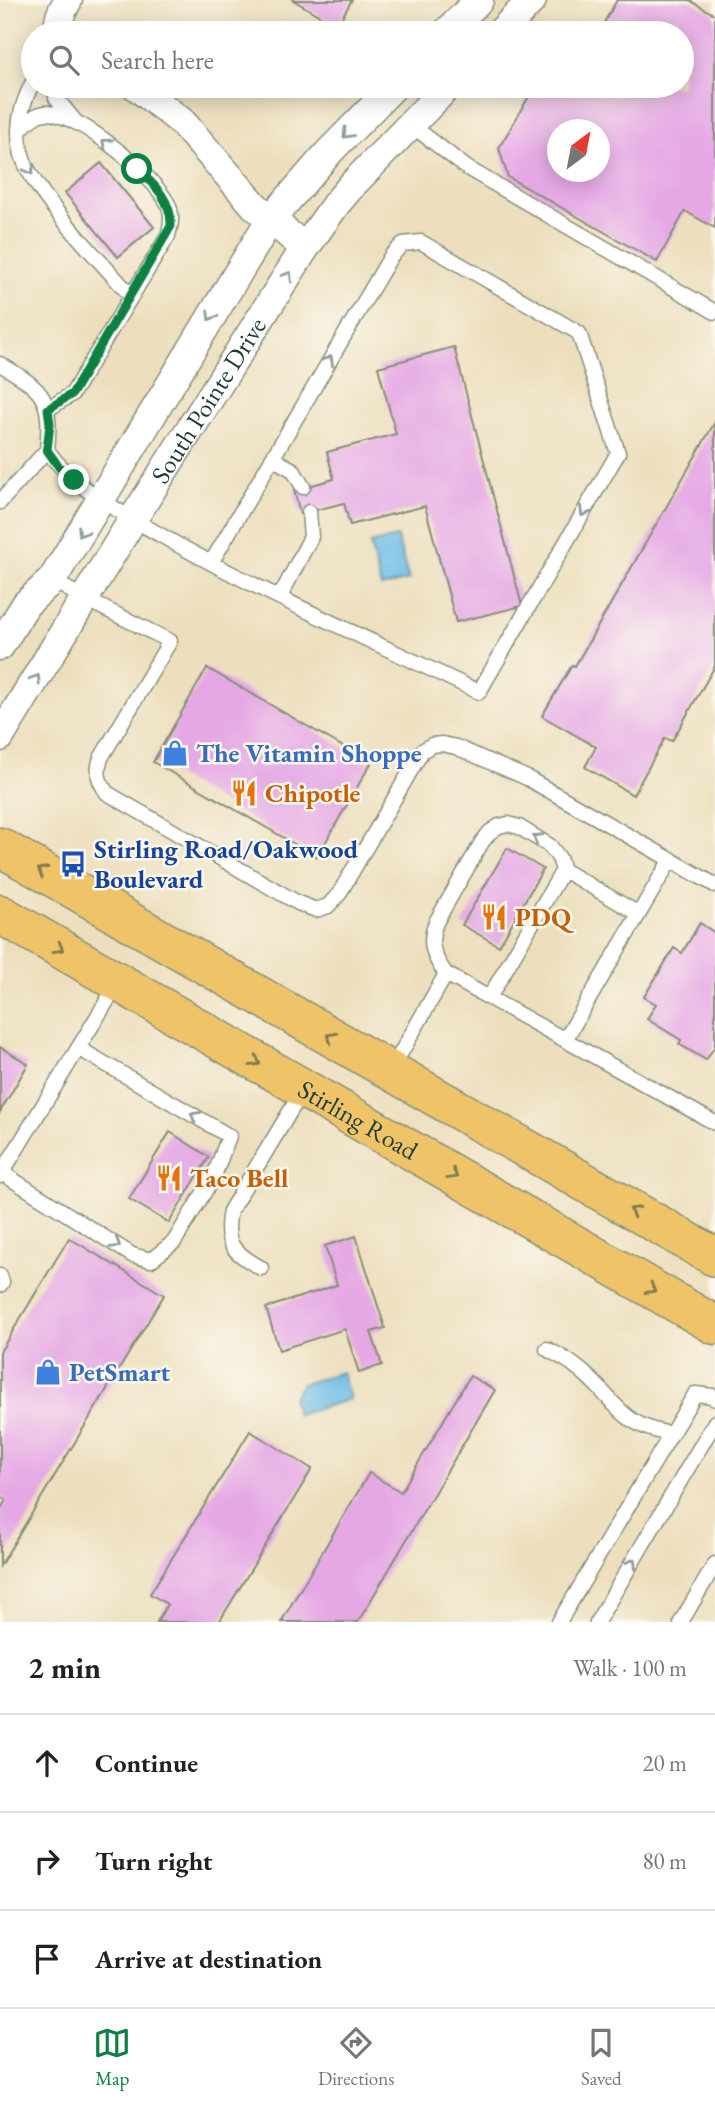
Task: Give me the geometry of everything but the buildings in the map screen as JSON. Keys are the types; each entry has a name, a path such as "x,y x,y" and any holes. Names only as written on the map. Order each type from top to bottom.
{"main road":[{"path":"0,846 715,1257"},
{"name":"Stirling Road","path":"0,914 715,1325"}],"street":[{"path":"59,21 68,0"},
{"path":"458,21 479,0"},
{"path":"512,21 532,0"},
{"path":"154,98 182,122 270,220 305,248"},
{"name":"South Pointe Drive","path":"0,646 26,604 52,580 270,220 323,159 382,98"},
{"name":"South Pointe Drive","path":"0,737 133,519 305,248 336,204 436,98"}],"lane":[{"path":"25,98 19,131 22,154 29,171 51,202 131,296"},
{"path":"48,409 72,394 167,236 172,216 154,185 111,146 74,120 56,98"},
{"path":"19,131 33,117 44,113 74,120"},
{"path":"410,124 467,168 715,312"},
{"path":"47,450 59,467 102,500 211,563 479,692 618,453 579,333 421,242 403,244 391,256 211,563"},
{"path":"0,365 40,394 48,409 50,424 47,450 0,502"},
{"path":"272,458 293,470 303,487"},
{"path":"280,597 311,537 309,512"},
{"path":"52,580 170,640 101,758 96,771 99,782 107,793 298,903 316,910 328,906 339,894 422,751 432,745 442,744 456,747 527,778 715,885"},
{"path":"489,998 562,870 559,858 550,846 519,827 508,824 490,832 436,922 430,935 438,963 446,974 489,998 715,1123"},
{"path":"565,1040 671,859"},
{"path":"562,870 639,914"},
{"path":"390,1071 446,974"},
{"path":"78,1048 229,1136 214,1175 174,1242 151,1260 132,1255 1,1174 78,1048 119,983"},
{"path":"261,1268 243,1258 232,1247 226,1227 229,1211 304,1089"},
{"path":"0,1276 0,1285"},
{"path":"547,1349 575,1366 626,1417 649,1430 671,1434"},
{"path":"559,1622 695,1394 714,1396"},
{"path":"597,1622 715,1422"},
{"path":"681,1622 715,1564"}],"water":[{"path":"397,537 409,580 381,587 370,544"},
{"path":"342,1372 350,1399 297,1415 292,1398 302,1384"}],"place":[{"name":"The Vitamin Shoppe","path":"175,753"},
{"name":"Chipotle","path":"244,793"},
{"name":"Stirling Road/Oakwood Boulevard","path":"73,864"},
{"name":"PDQ","path":"494,917"},
{"name":"Taco Bell","path":"169,1178"},
{"name":"PetSmart","path":"48,1372"}],"route":[{"path":"74,480 59,467 47,450 50,424 48,409 72,394 171,226 172,216 168,205 154,185 137,169"}]}
